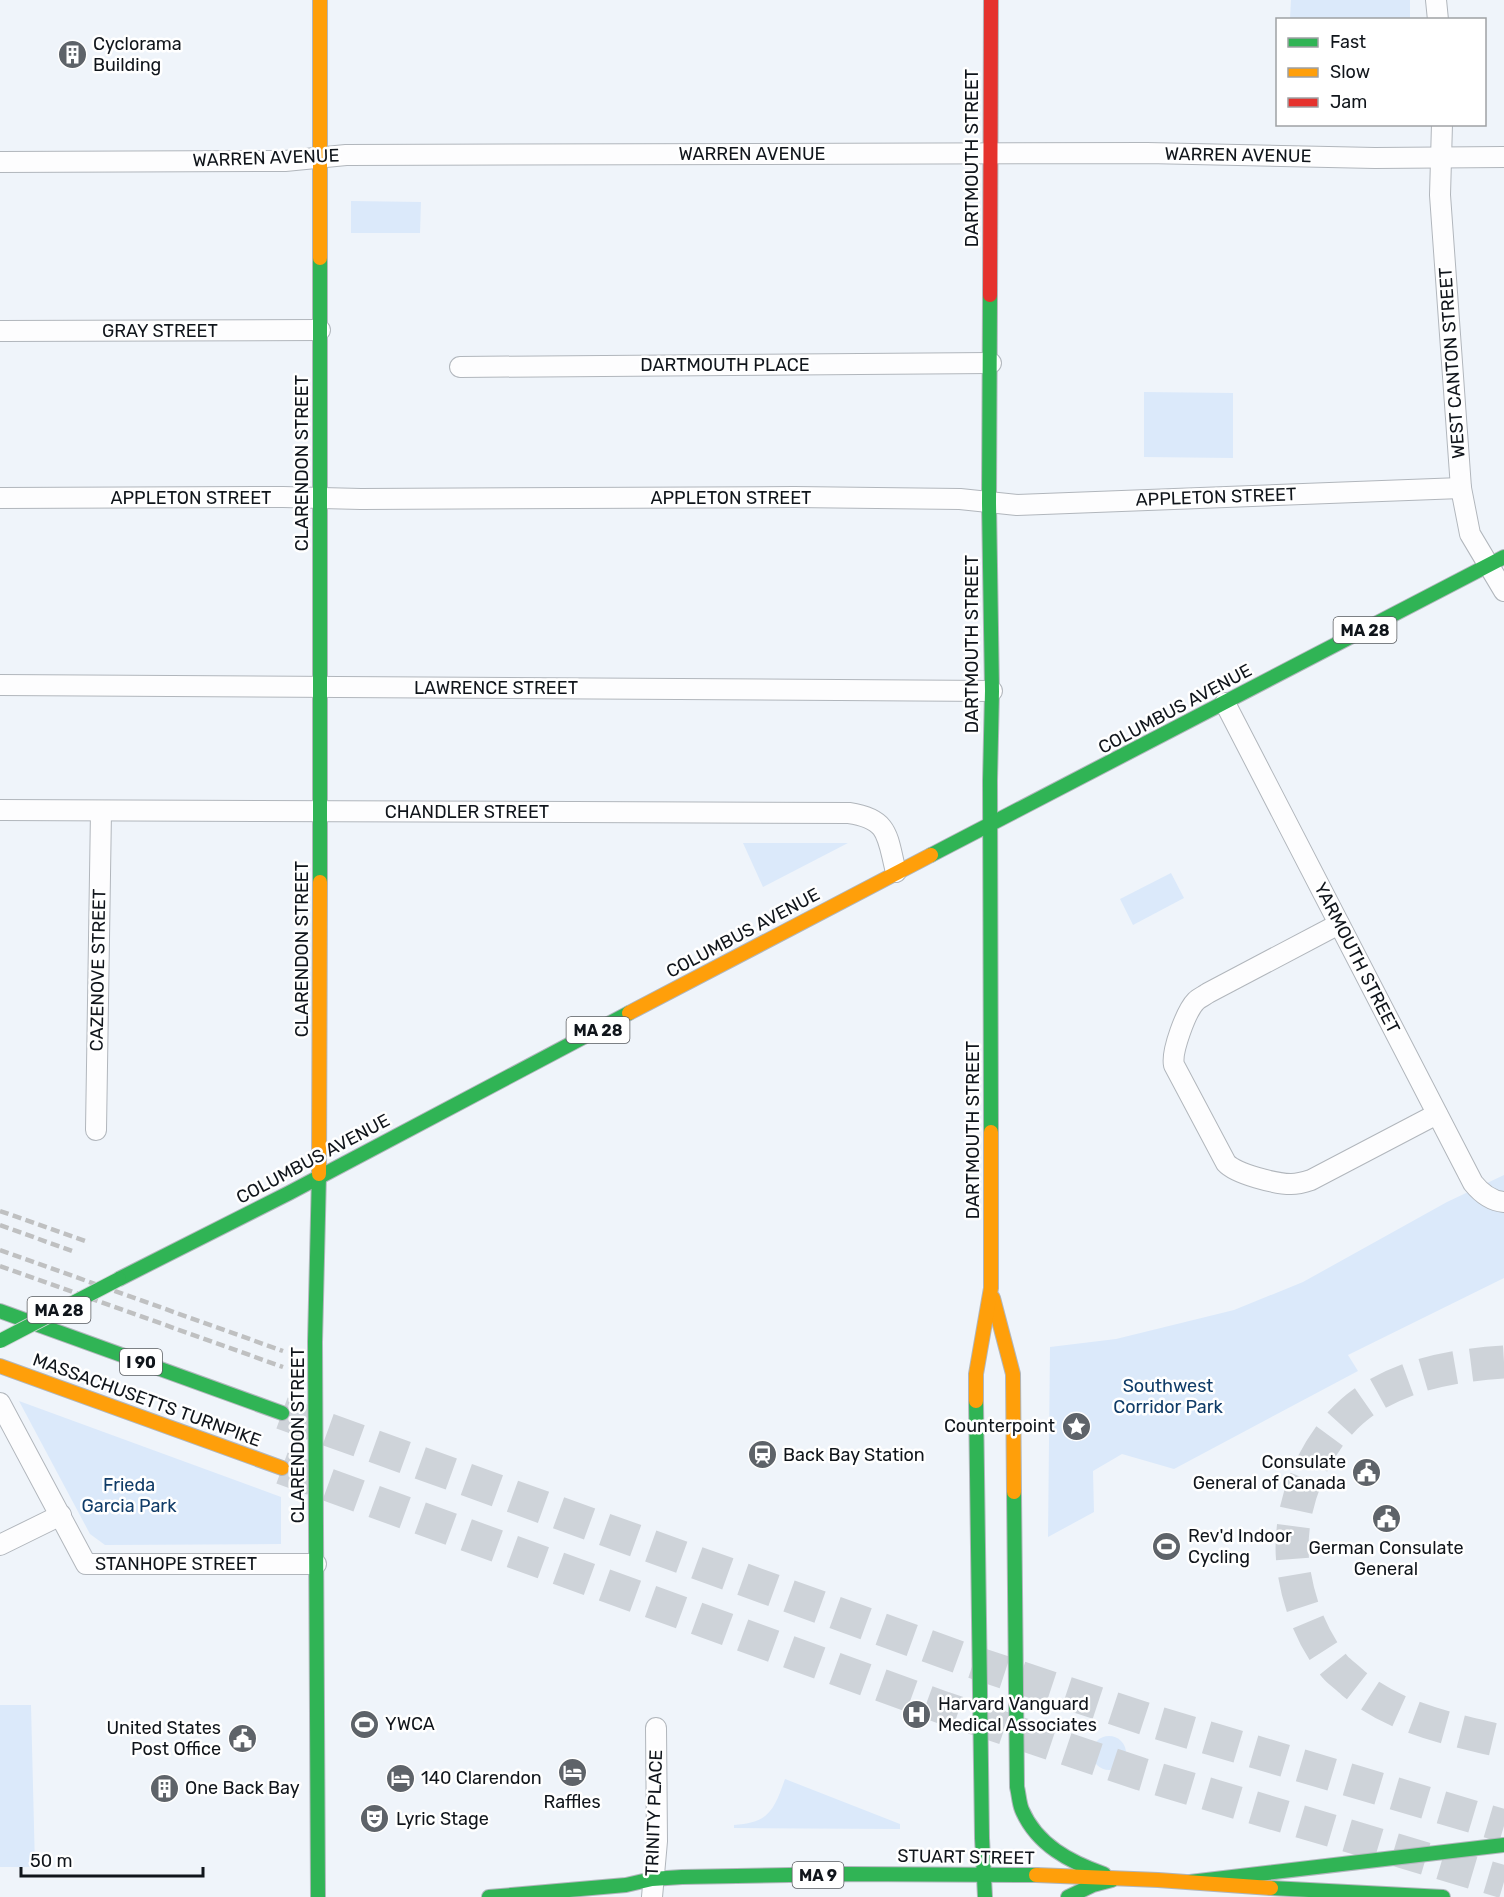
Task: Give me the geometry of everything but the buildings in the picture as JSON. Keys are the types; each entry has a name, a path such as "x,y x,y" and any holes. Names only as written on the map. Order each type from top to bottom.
{"main road":[{"name":"CLARENDON STREET","path":"318,1897 315,1342 320,1176 320,0"},
{"name":"DARTMOUTH STREET","path":"985,1897 981,1838 976,1374 990,1288 991,0"},
{"name":"COLUMBUS AVENUE","path":"0,1341 320,1176 896,872 991,825 1497,561"},
{"name":"DARTMOUTH STREET","path":"990,1288 1013,1374 1017,1787 1022,1809 1033,1830 1045,1842 1062,1856 1083,1868 1119,1878"},
{"name":"MASSACHUSETTS TURNPIKE","path":"0,1311 282,1413"},
{"name":"MASSACHUSETTS TURNPIKE","path":"0,1366 282,1468"},
{"path":"1190,1882 1504,1845"},
{"name":"STUART STREET","path":"489,1897 626,1884 652,1888 709,1876 983,1874 1119,1878 1374,1895 1443,1897"},
{"path":"1068,1897 1093,1885 1119,1878"}],"street":[{"path":"1436,0 1438,18"},
{"name":"WEST CANTON STREET","path":"1442,126 1440,195 1461,488 1470,534 1497,561 1504,591"},
{"name":"WARREN AVENUE","path":"0,162 273,161 346,155 1147,153 1375,158 1504,157"},
{"name":"GRAY STREET","path":"0,331 320,330"},
{"name":"DARTMOUTH PLACE","path":"460,367 991,363"},
{"name":"APPLETON STREET","path":"0,498 794,497 960,500 1017,505 1461,488"},
{"name":"LAWRENCE STREET","path":"0,684 992,691"},
{"name":"YARMOUTH STREET","path":"1225,703 1473,1183 1484,1194 1502,1202"},
{"name":"CHANDLER STREET","path":"0,810 849,813 865,816 880,823 885,832 896,872"},
{"name":"CAZENOVE STREET","path":"96,1130 101,811"},
{"path":"1339,924 1195,1002 1181,1030 1173,1060 1197,1110 1230,1167 1240,1173 1295,1184 1311,1180 1437,1114"},
{"path":"0,1403 61,1515 0,1545"},
{"name":"STANHOPE STREET","path":"61,1515 86,1564 316,1564"},
{"name":"TRINITY PLACE","path":"652,1888 657,1841 656,1728"}],"green space":[{"path":"1291,0 1410,0 1410,18 1290,18"},
{"path":"351,201 421,202 420,233 351,233"},
{"path":"1144,392 1233,393 1233,458 1144,457"},
{"path":"743,843 848,843 763,887"},
{"path":"1171,873 1184,898 1133,925 1120,899"},
{"name":"Southwest Corridor Park","path":"1504,1175 1504,1278 1348,1355 1358,1371 1174,1469 1122,1454 1093,1471 1094,1512 1048,1537 1050,1347 1116,1339 1234,1310 1303,1282 1447,1202"},
{"name":"Frieda Garcia Park","path":"19,1401 281,1497 281,1544 105,1545 90,1534"},
{"path":"0,1705 31,1705 35,1867 0,1867"},
{"path":"1109,1736 1121,1741 1126,1753 1121,1765 1109,1770 1097,1765 1092,1753 1097,1741"},
{"path":"785,1779 900,1824 900,1829 734,1828 734,1825 746,1824 763,1818 773,1807"}],"tunnel":[{"path":"1504,1362 1469,1365 1418,1376 1386,1389 1351,1412 1335,1429 1309,1470 1295,1517 1292,1541 1295,1578 1302,1605 1320,1645 1338,1670 1387,1706 1444,1727 1504,1742"},
{"path":"282,1413 961,1658 1155,1722 1504,1826"},
{"path":"282,1468 944,1708 1141,1774 1504,1882"}],"railway":[{"path":"0,1211 88,1242"},
{"path":"0,1225 72,1251"},
{"path":"0,1250 283,1351"},
{"path":"0,1266 283,1367"}],"traffic: fast":[{"path":"320,258 320,882"},
{"path":"990,295 991,1132"},
{"path":"931,855 1504,557"},
{"path":"119,1279 289,1193 629,1013"},
{"path":"318,1897 315,1342 319,1174"},
{"path":"0,1341 119,1279"},
{"path":"0,1311 282,1413"},
{"path":"976,1401 982,1838 985,1897"},
{"path":"1014,1492 1017,1787 1020,1805 1036,1833 1056,1851 1104,1874"},
{"path":"1190,1882 1504,1845"},
{"path":"489,1897 626,1885 652,1879 682,1877 845,1874 1036,1875"},
{"path":"1068,1897 1093,1885 1112,1880"},
{"path":"1271,1888 1443,1897"}],"traffic: slow":[{"path":"320,0 320,258"},
{"path":"629,1013 931,855"},
{"path":"319,1174 320,882"},
{"path":"976,1401 976,1374 991,1288 991,1132"},
{"path":"993,1298 1013,1374 1014,1492"},
{"path":"0,1366 282,1468"},
{"path":"1036,1875 1271,1888"}],"traffic: jam":[{"path":"990,295 991,0"}],"place":[{"name":"Cyclorama Building","path":"72,54"},
{"name":"Counterpoint","path":"1076,1426"},
{"name":"Back Bay Station","path":"762,1455"},
{"name":"Consulate General of Canada","path":"1367,1472"},
{"name":"German Consulate General","path":"1386,1519"},
{"name":"Rev'd Indoor Cycling","path":"1167,1546"},
{"name":"Harvard Vanguard Medical Associates","path":"917,1714"},
{"name":"YWCA","path":"364,1724"},
{"name":"United States Post Office","path":"242,1738"},
{"name":"Raffles","path":"572,1773"},
{"name":"140 Clarendon","path":"400,1778"},
{"name":"One Back Bay","path":"164,1788"},
{"name":"Lyric Stage","path":"375,1819"}]}
